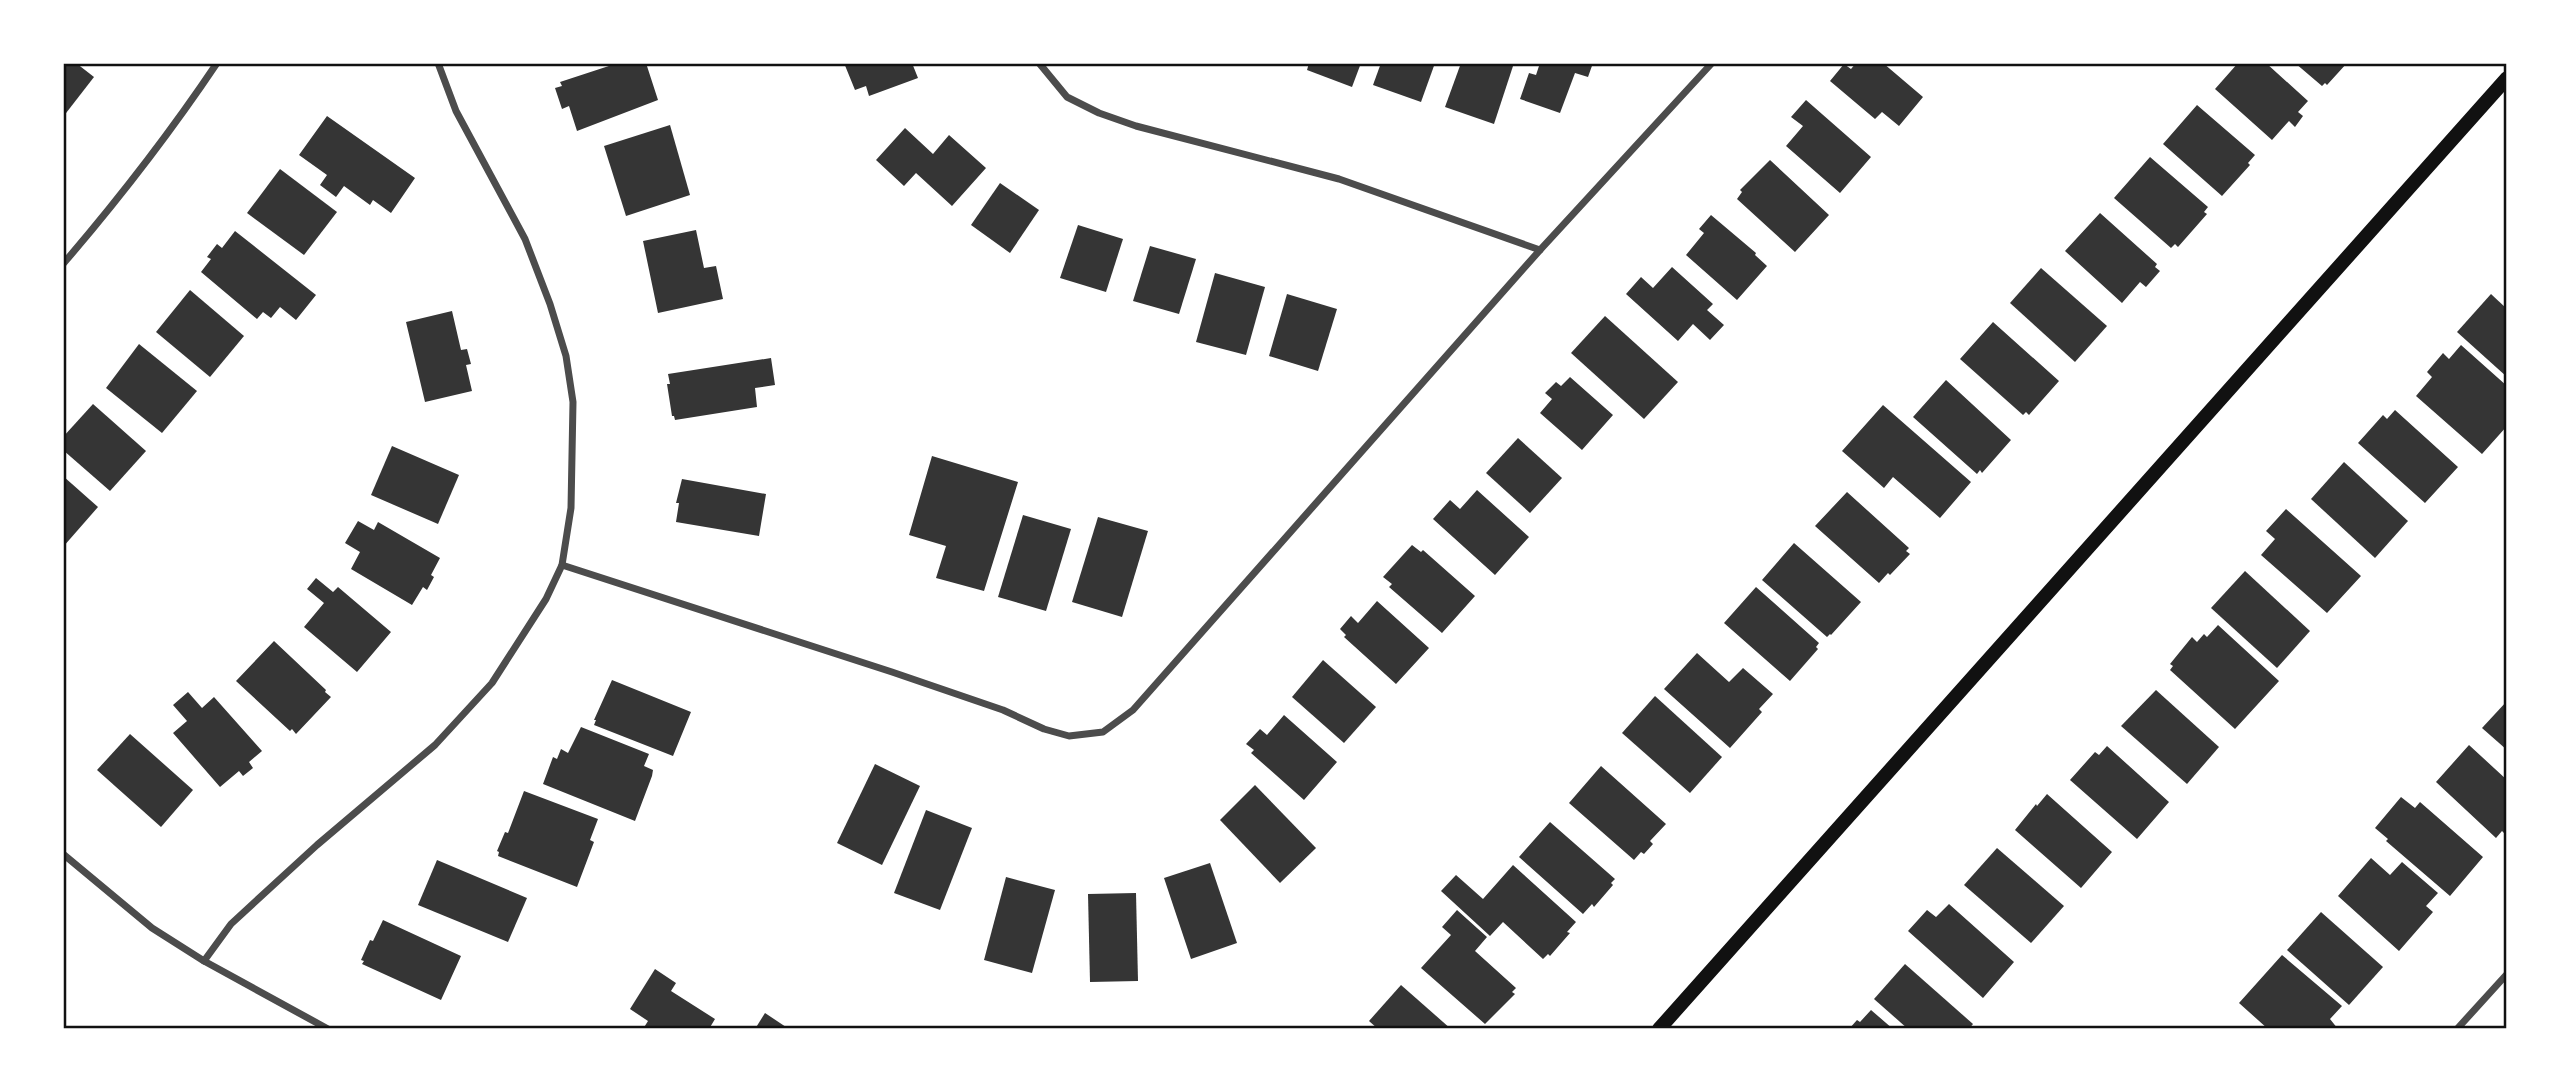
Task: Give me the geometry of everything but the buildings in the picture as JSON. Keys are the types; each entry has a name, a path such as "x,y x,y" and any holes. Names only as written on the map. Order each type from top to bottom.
{"main road":[{"path":"1660,1029 2507,78"}],"street":[{"path":"63,264 170,130 217,63"},
{"path":"204,961 231,925 317,845 435,745 492,683 546,599 562,565 572,508 573,401 566,356 551,304 524,239 456,111 438,63"},
{"path":"1039,63 1067,97 1099,113 1136,126 1339,179 1540,250"},
{"path":"562,565 892,672 1003,710 1044,729 1069,736 1102,732 1133,710 1540,250 1712,63"},
{"path":"63,854 152,928 204,961 328,1029"},
{"path":"2457,1029 2507,974"}]}
